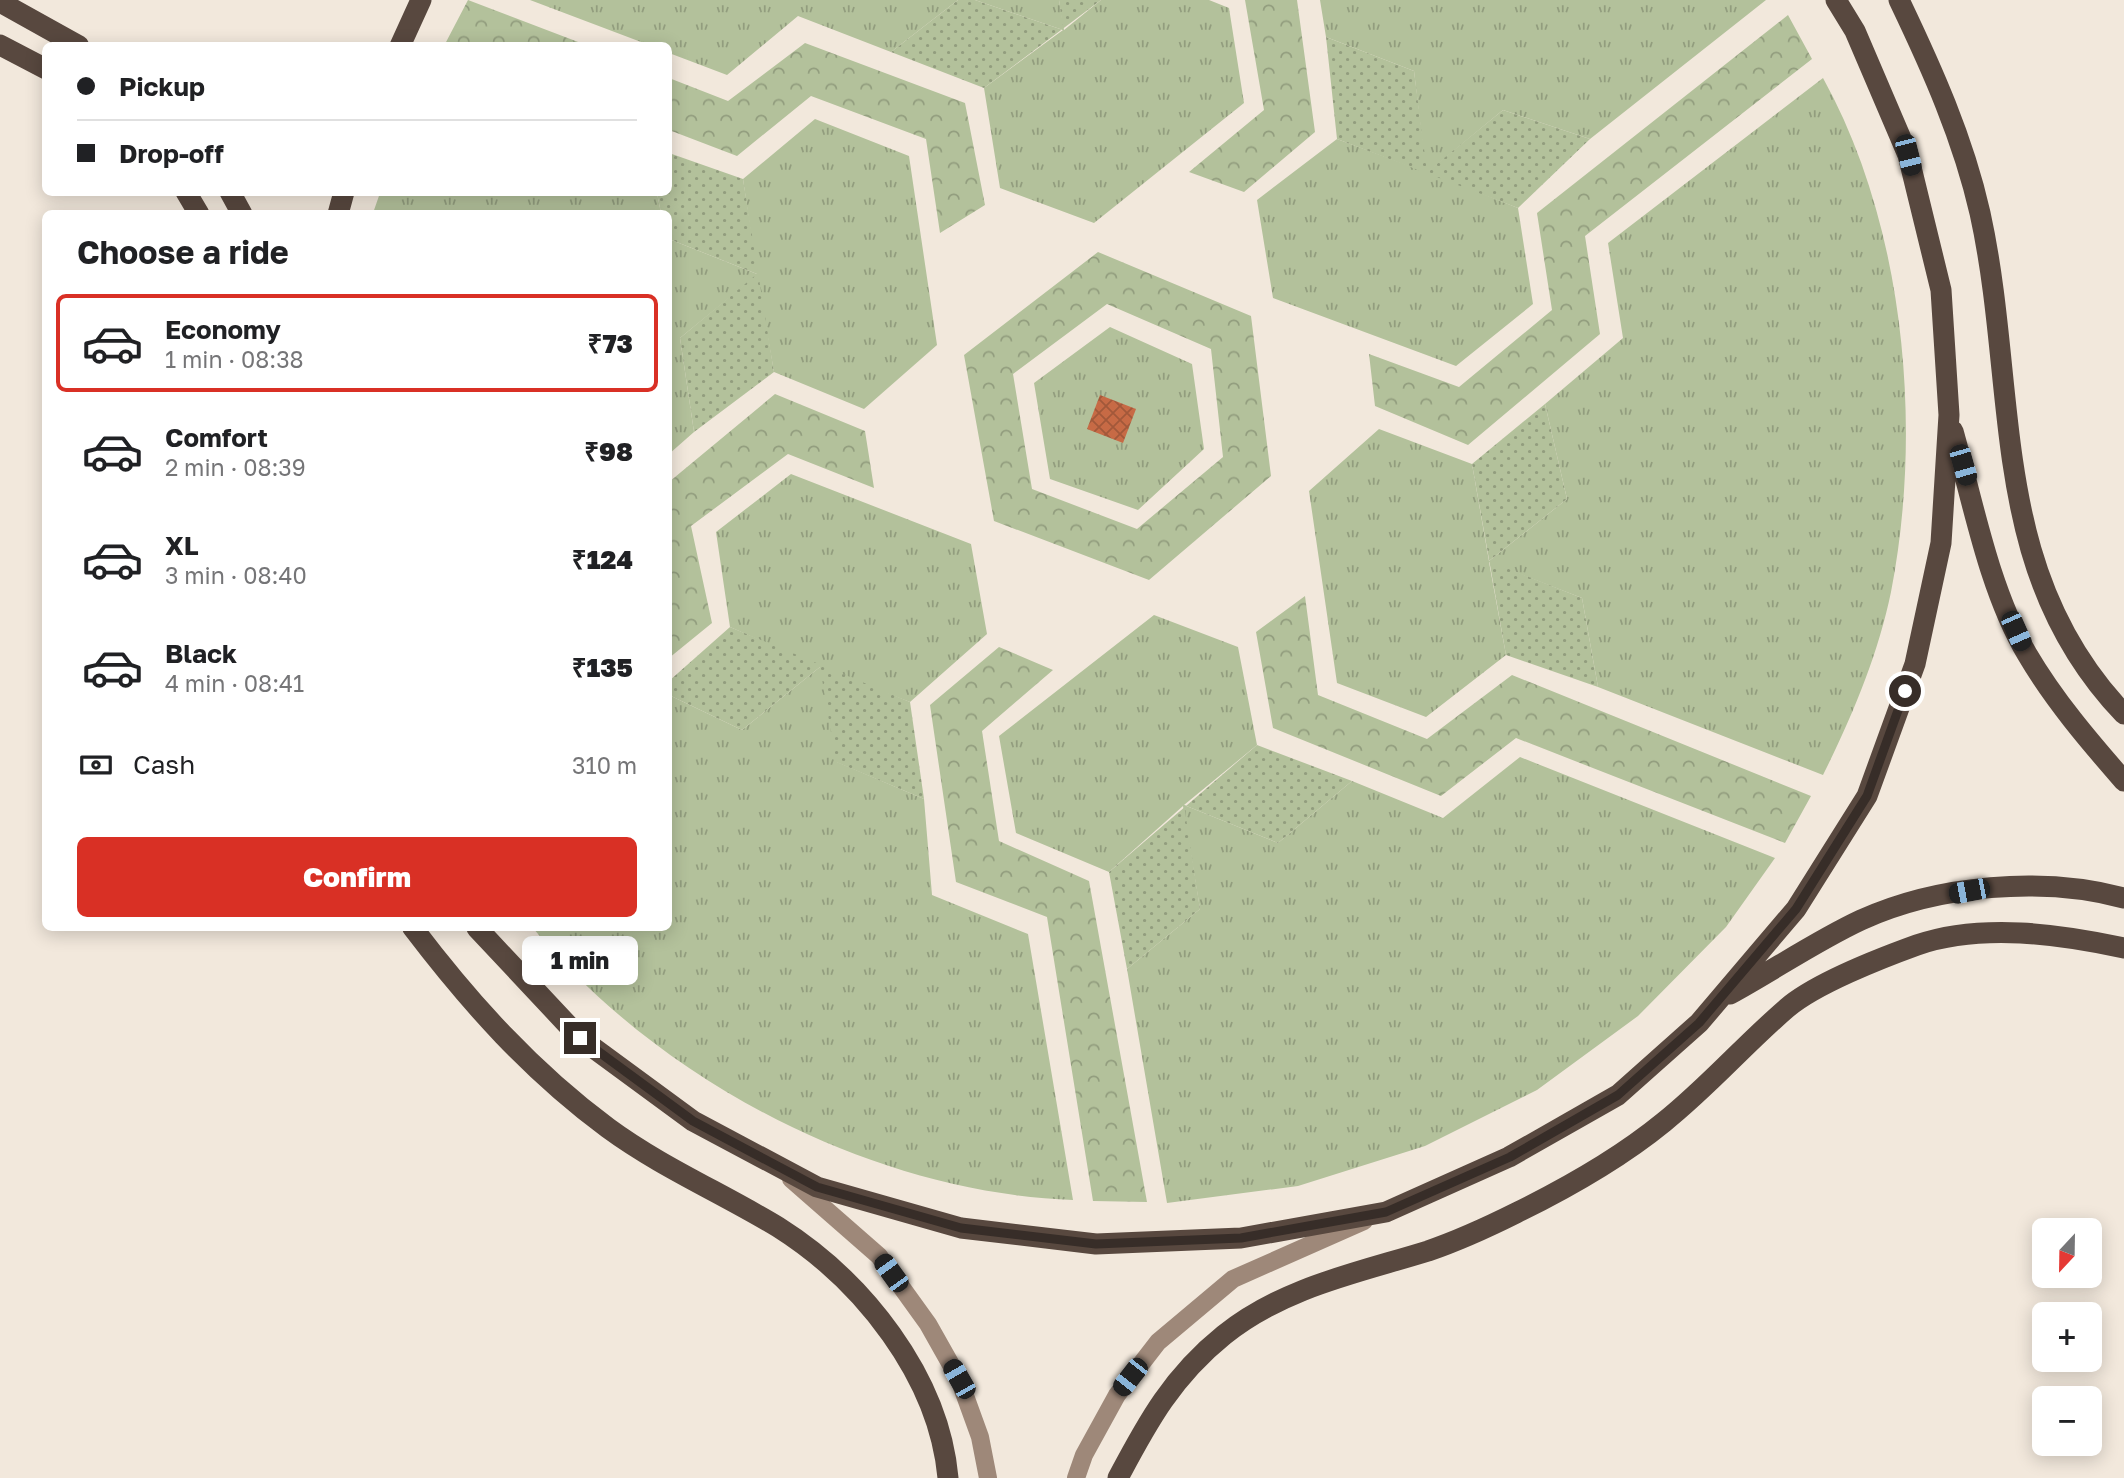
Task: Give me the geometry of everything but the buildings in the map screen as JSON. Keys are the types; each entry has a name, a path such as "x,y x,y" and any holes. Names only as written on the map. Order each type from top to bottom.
{"highway":[{"path":"402,42 421,0"},
{"path":"480,931 580,1038 693,1121 817,1187 961,1228 1096,1244 1241,1238 1386,1212 1510,1157 1618,1095 1699,1023 1796,909 1867,796 1914,664 1941,543 1949,415 1941,290 1908,155 1855,31 1836,0"},
{"path":"1899,0 1952,121 1980,213 1992,286 2012,475 2024,530 2062,628 2099,688 2124,714"},
{"path":"0,2 72,42"},
{"path":"0,45 42,67"},
{"path":"1949,415 1998,590 2025,652 2071,720 2124,781"},
{"path":"1718,1001 1862,920 1913,903 1969,891 2039,886 2124,898"},
{"path":"415,931 495,1028 547,1079 609,1129 675,1171 779,1228 827,1264 866,1304 907,1358 931,1410 947,1478"},
{"path":"1118,1478 1148,1421 1180,1375 1226,1334 1277,1302 1339,1275 1430,1250 1516,1213 1595,1169 1663,1124 1790,1006 1861,967 1921,944 1983,933 2061,934 2124,948"}],"street":[{"path":"775,1165 879,1256 928,1324 959,1379 980,1437 988,1478"},
{"path":"1076,1478 1084,1455 1117,1395 1158,1342 1233,1279 1386,1212"}],"green space":[{"path":"468,0 578,42 446,42"},
{"path":"530,0 958,0 891,52 798,16 727,75 672,54 672,42 641,42"},
{"path":"958,0 975,0 1062,30 984,88 891,52"},
{"path":"975,0 1059,0 1064,30 1101,0 1209,0 1229,8 1244,103 1094,223 1000,188 984,88 1063,30"},
{"path":"1059,0 1101,0 1063,29"},
{"path":"1245,0 1297,0 1315,132 1244,192 1189,172 1264,110"},
{"path":"1320,0 1766,0 1590,139 1503,110 1428,172 1518,208 1533,304 1456,366 1273,298 1257,200 1337,139 1426,172 1414,71 1326,37"},
{"path":"1788,15 1812,59 1585,236 1600,334 1468,445 1375,406 1369,354 1459,387 1552,310 1537,213"},
{"path":"1326,37 1414,71 1427,172 1503,110 1590,139 1518,208 1337,139"},
{"path":"805,43 965,103 985,205 940,233 926,139 811,96 737,156 672,131 672,79 728,101"},
{"path":"1823,78 1851,136 1873,198 1889,262 1900,329 1905,396 1905,463 1901,529 1886,616 1863,685 1823,775 1598,687 1582,598 1489,562 1506,655 1426,717 1337,683 1309,491 1379,429 1472,464 1489,561 1567,499 1545,404 1623,338 1608,243"},
{"path":"815,119 909,156 937,345 864,409 774,372 757,275 680,338 694,432 672,451 672,240 757,274 743,179"},
{"path":"672,154 743,179 774,372 694,432 680,338 757,274 672,240 672,210 660,210 658,196 672,196"},
{"path":"379,196 658,196 660,210 374,210"},
{"path":"1098,252 1251,316 1271,476 1149,580 994,521 964,355","holes":["1107,304 1211,349 1223,457 1137,529 1032,489 1013,374"]},
{"path":"1110,327 1192,364 1204,449 1138,510 1050,479 1034,383"},
{"path":"775,394 865,431 874,488 788,454 691,526 712,623 672,656 672,480"},
{"path":"1545,404 1567,499 1489,561 1472,464"},
{"path":"791,474 971,544 987,634 910,702 821,668 837,762 924,799 932,895 1028,934 1073,1200 998,1193 922,1176 847,1151 775,1119 706,1079 642,1034 584,983 536,931 672,931 672,696 742,730 820,667 730,627 716,532"},
{"path":"1489,561 1582,598 1598,687 1506,655"},
{"path":"1305,596 1318,695 1427,739 1512,675 1811,796 1785,843 1516,738 1441,796 1273,728 1256,632"},
{"path":"1154,615 1238,647 1257,745 1184,805 1278,843 1352,781 1443,818 1520,757 1775,858 1726,927 1638,1016 1537,1090 1425,1146 1298,1186 1167,1203 1127,969 1200,909 1183,806 1109,872 1016,833 999,736"},
{"path":"730,627 910,702 924,799 836,762 820,667 742,730 672,696 672,678"},
{"path":"999,647 1053,670 982,731 999,841 1089,881 1147,1202 1093,1201 1047,917 956,882 930,705"},
{"path":"1257,745 1352,781 1278,843 1186,806"},
{"path":"1184,807 1200,909 1127,969 1109,872"}],"route":[{"path":"580,1038 693,1121 817,1187 961,1228 1096,1244 1241,1238 1386,1212 1510,1157 1618,1095 1699,1023 1796,909 1867,796 1905,691"}]}
